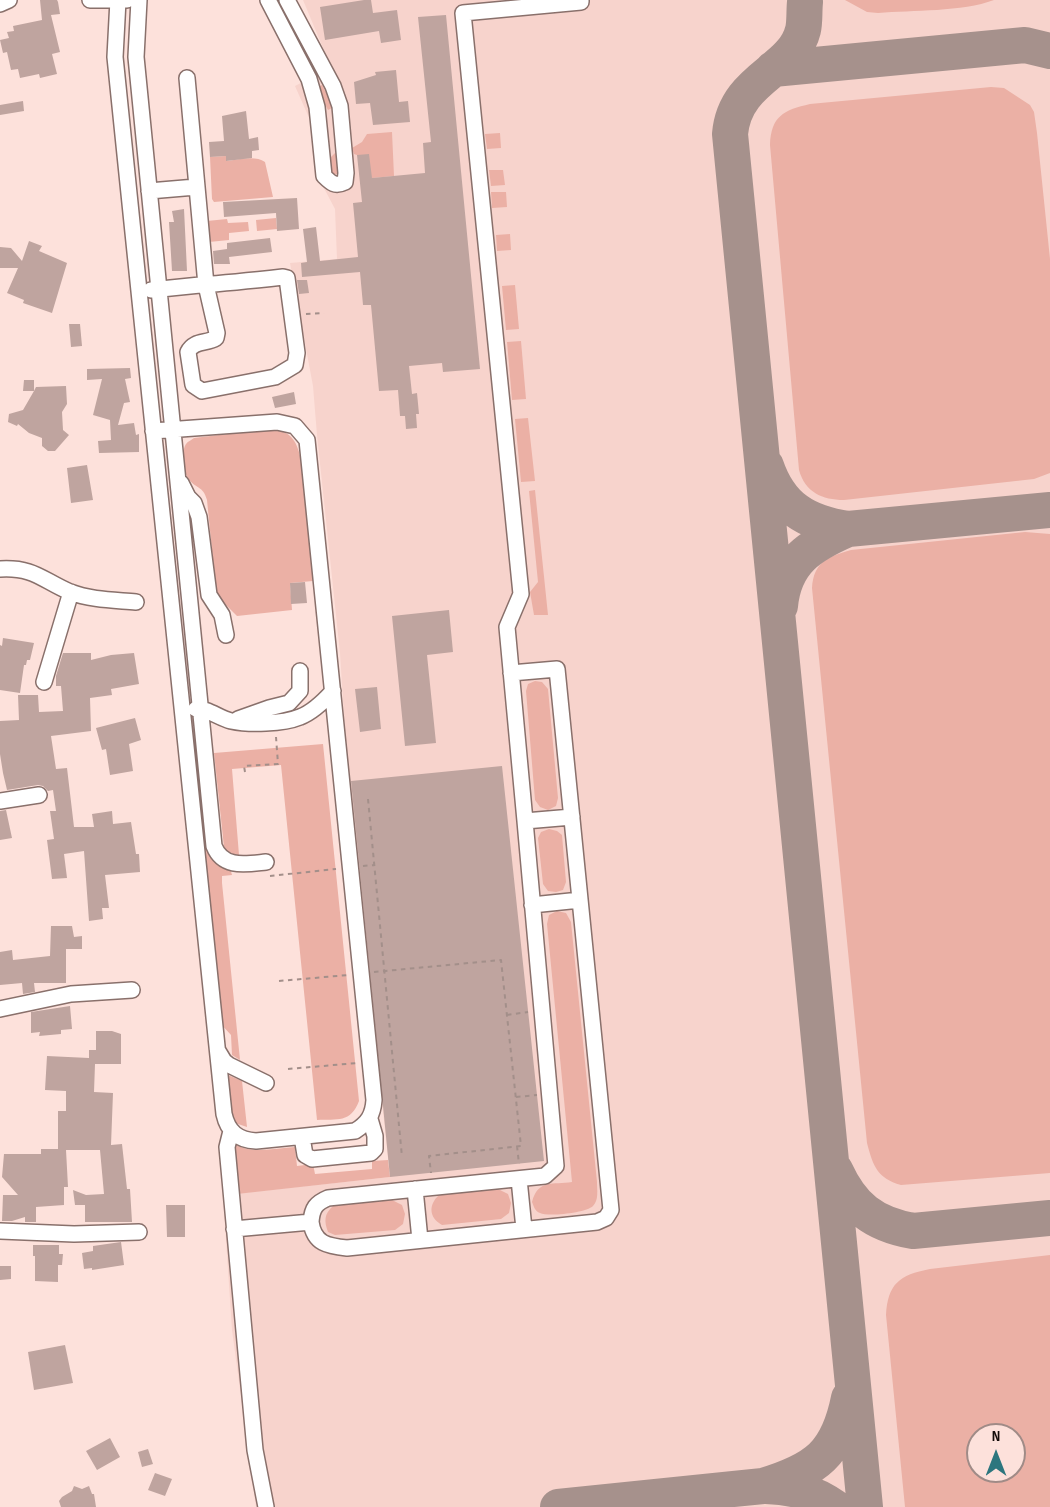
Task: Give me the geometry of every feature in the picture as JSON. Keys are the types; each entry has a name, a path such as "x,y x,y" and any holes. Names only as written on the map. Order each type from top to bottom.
{"street":[{"path":"0,4 9,0"},
{"path":"90,0 127,0"},
{"path":"118,0 115,57 224,1114 231,1131 238,1137 256,1141 355,1131 370,1119"},
{"path":"139,0 136,57 214,846 218,855 226,861 267,869"},
{"path":"268,0 309,79 318,114 324,176 332,183 339,185 345,182 340,106 333,86 287,0"},
{"path":"512,673 557,669 611,1210 606,1218 597,1222 347,1248 333,1246 318,1240 312,1231 311,1222 312,1211 317,1202 328,1198 415,1189 519,1171 545,1176 556,1166 507,627 521,594 463,13 581,2 581,0"},
{"path":"139,291 206,285 284,277 286,278 297,353 295,365 275,376 202,391 193,385 188,352 196,344 216,338 217,333 206,285 188,78"},
{"path":"318,114 342,130"},
{"path":"322,154 342,130"},
{"path":"149,191 196,187"},
{"path":"153,431 286,423 295,426 307,440 374,1100 370,1119 375,1136 375,1149 371,1153 312,1159 305,1155 302,1137"},
{"path":"178,478 188,497 194,503 199,517 209,595 222,615 226,635"},
{"path":"0,569 13,568 36,573 71,592 90,597 136,602"},
{"path":"44,682 71,592"},
{"path":"233,721 289,703 300,691 300,671"},
{"path":"182,710 201,709 233,721 274,722 300,717 317,707 333,691"},
{"path":"0,801 39,795"},
{"path":"525,821 572,817"},
{"path":"532,905 580,900"},
{"path":"0,1009 71,994 132,990"},
{"path":"216,1045 224,1061 266,1083"},
{"path":"231,1131 227,1147 234,1229 255,1450 266,1507"},
{"path":"519,1171 524,1229"},
{"path":"415,1189 420,1240"},
{"path":"234,1229 311,1222"},
{"path":"0,1231 74,1234 139,1232"}],"path":[{"path":"300,315 324,313"},
{"path":"245,772 244,766 278,764 274,722"},
{"path":"368,799 402,1157"},
{"path":"267,869 351,868 374,865"},
{"path":"279,981 501,960 522,1146 429,1156 431,1173"},
{"path":"507,1014 528,1012"},
{"path":"288,1069 370,1061"},
{"path":"516,1097 537,1095"},
{"path":"517,1146 519,1171"}],"shaded area":[{"path":"303,0 1050,0 1050,1507 256,1507 232,1330 223,1195 390,1177 348,781 340,653 313,386 290,263 337,259 335,209 317,175 311,122 295,86 318,74 338,84"},
{"path":"845,0 994,0 952,9 878,13 867,12"},
{"path":"322,85 334,107 328,110 316,88"},
{"path":"991,87 1004,88 1030,105 1034,112 1050,259 1050,473 1034,479 844,500 822,496 805,484 799,470 770,145 773,127 786,112 810,104"},
{"path":"392,132 394,176 372,178 352,148 362,142 367,134"},
{"path":"500,133 501,148 487,149 485,134"},
{"path":"340,148 341,174 334,174 327,169 326,162"},
{"path":"226,156 227,161 251,158 265,162 273,197 214,202 210,157"},
{"path":"489,170 503,170 505,185 491,186"},
{"path":"491,192 506,192 507,207 492,208"},
{"path":"276,218 277,229 257,231 256,220"},
{"path":"227,219 228,223 248,222 249,231 229,233 229,240 209,242 207,221"},
{"path":"510,234 511,250 497,251 496,235"},
{"path":"515,285 519,329 506,330 502,286"},
{"path":"521,341 526,399 512,400 507,342"},
{"path":"528,418 535,481 521,482 515,419"},
{"path":"269,429 283,432 291,437 299,452 313,581 290,583 292,610 237,616 221,600 216,591 207,500 201,489 186,475 183,461 184,451 186,444 194,438"},
{"path":"535,490 548,615 534,615 530,592 538,582 529,491"},
{"path":"1025,532 1050,534 1050,1173 901,1185 881,1175 871,1158 867,1143 812,588 813,579 819,566 829,558 851,550"},
{"path":"535,681 542,682 548,689 558,798 556,806 548,810 540,807 535,800 526,691 528,684"},
{"path":"323,744 359,1101 352,1113 347,1116 317,1120 281,765 232,769 239,855 229,854 224,847 214,753"},
{"path":"549,829 562,835 566,882 563,890 556,892 548,891 543,884 538,838 541,832"},
{"path":"204,842 215,860 230,868 232,875 222,876 222,883 240,1060 232,1055 231,1035 220,1023"},
{"path":"557,911 566,913 571,922 597,1195 595,1204 589,1208 567,1214 551,1215 536,1210 532,1202 538,1190 547,1184 572,1182 547,924 549,915"},
{"path":"228,1075 242,1081 247,1127 235,1123 232,1118"},
{"path":"233,1143 255,1150 295,1147 297,1166 313,1164 315,1174 372,1169 372,1161 388,1160 390,1177 237,1194"},
{"path":"498,1189 508,1194 511,1203 509,1213 501,1219 442,1225 432,1215 433,1203 439,1195"},
{"path":"392,1200 402,1205 405,1214 403,1224 395,1230 335,1235 328,1232 326,1218 333,1206"},
{"path":"1050,1255 1050,1507 905,1507 886,1315 889,1296 893,1288 903,1278 919,1271"}],"building":[{"path":"40,0 57,0 58,2 60,14 51,15 60,52 52,54 57,74 40,78 39,74 20,78 18,69 11,70 7,52 3,53 0,40 9,38 7,32 14,31 13,26 42,20"},
{"path":"371,0 373,13 397,10 401,40 381,43 379,31 325,40 320,7"},
{"path":"446,15 480,369 443,372 442,363 409,366 412,394 417,393 419,414 416,414 417,428 406,429 405,416 400,416 398,390 379,391 371,305 363,305 360,272 302,277 301,263 307,262 303,229 316,227 320,261 358,257 353,203 362,202 357,155 369,154 372,178 425,173 423,143 431,142 418,17"},
{"path":"396,70 399,102 408,101 410,122 373,125 370,103 356,104 354,82 376,75 375,72"},
{"path":"23,101 24,111 0,115 0,105"},
{"path":"246,111 249,139 258,137 259,150 252,151 252,158 226,161 226,156 210,157 209,142 224,141 222,116"},
{"path":"297,198 299,229 277,231 276,213 224,217 223,202"},
{"path":"184,209 187,271 172,271 169,222 174,222 172,211"},
{"path":"270,238 272,252 229,257 230,264 214,264 213,251 227,249 227,243"},
{"path":"29,241 42,246 39,251 67,263 52,313 23,303 24,300 7,293 18,268 0,268 0,247 11,248 22,261"},
{"path":"297,280 307,280 309,293 299,294"},
{"path":"69,324 80,324 82,346 71,347"},
{"path":"130,368 131,378 125,379 130,402 124,403 118,425 134,423 136,435 139,434 139,452 99,453 98,441 111,440 110,420 93,415 102,379 87,380 87,369"},
{"path":"24,380 34,380 34,391 23,391"},
{"path":"66,386 67,404 62,412 63,430 69,435 55,451 48,451 42,446 42,438 29,433 18,424 17,426 8,422 9,414 23,410 36,387"},
{"path":"294,392 296,404 275,408 272,397"},
{"path":"87,465 93,500 71,503 67,468"},
{"path":"305,582 307,603 291,604 290,583"},
{"path":"449,610 453,652 427,655 436,743 405,746 392,616"},
{"path":"3,638 34,643 30,660 27,660 24,665 20,693 0,690 0,645 2,646"},
{"path":"63,653 91,653 91,660 134,653 139,684 111,689 112,695 90,698 91,731 51,736 56,769 67,768 74,827 94,827 92,814 112,811 113,824 131,822 136,854 139,854 140,872 105,875 109,908 102,908 103,919 89,921 84,851 64,854 67,878 52,879 47,840 54,839 50,811 56,811 53,790 48,791 38,785 7,790 0,754 0,721 19,720 18,695 38,695 39,712 63,711 61,686 56,686 56,676"},
{"path":"377,687 381,729 360,732 355,689"},
{"path":"135,718 141,740 129,744 133,771 110,775 106,749 102,750 96,728"},
{"path":"502,766 544,1161 390,1177 351,781"},
{"path":"6,810 12,838 0,840 0,811"},
{"path":"51,926 72,926 74,937 82,936 82,949 66,949 66,983 34,983 35,992 23,994 22,983 0,985 0,952 12,950 13,960 50,956"},
{"path":"70,1006 72,1029 61,1030 61,1034 39,1036 40,1032 31,1033 31,1012"},
{"path":"96,1031 112,1031 121,1034 121,1064 95,1064 94,1092 113,1093 111,1145 122,1144 127,1189 130,1189 132,1222 85,1222 85,1205 75,1205 73,1190 86,1195 104,1194 100,1150 66,1150 68,1187 64,1187 64,1205 36,1207 36,1222 25,1222 25,1217 2,1221 3,1195 18,1195 2,1177 4,1154 41,1154 41,1149 58,1149 58,1111 66,1111 66,1091 45,1090 47,1056 89,1058 89,1050 96,1050"},
{"path":"166,1205 185,1205 185,1237 167,1237"},
{"path":"121,1242 124,1265 84,1269 82,1253 93,1251 93,1246"},
{"path":"33,1245 59,1245 59,1254 63,1254 62,1265 58,1265 58,1282 35,1281"},
{"path":"0,1266 11,1266 11,1279 0,1280"},
{"path":"65,1345 73,1383 34,1390 28,1352"},
{"path":"110,1438 120,1457 97,1470 86,1451"},
{"path":"148,1449 153,1464 142,1467 138,1452"},
{"path":"155,1473 172,1479 165,1496 148,1490"},
{"path":"74,1486 82,1489 89,1486 94,1494 96,1507 61,1507 59,1501 72,1491"}],"taxiway":[{"path":"805,2 804,27 797,44 788,56 742,100 734,115 730,134 865,1507"},
{"path":"773,69 1025,45 1050,51"},
{"path":"766,466 779,492 796,511 819,522 848,529"},
{"path":"780,606 787,577 794,566 822,541 848,529 1050,510"},
{"path":"835,1170 849,1194 865,1212 886,1224 899,1228 913,1231 1050,1218"},
{"path":"558,1507 763,1486 781,1480 811,1466 822,1457 838,1433 849,1398"},
{"path":"766,1486 802,1491 834,1507"}]}
